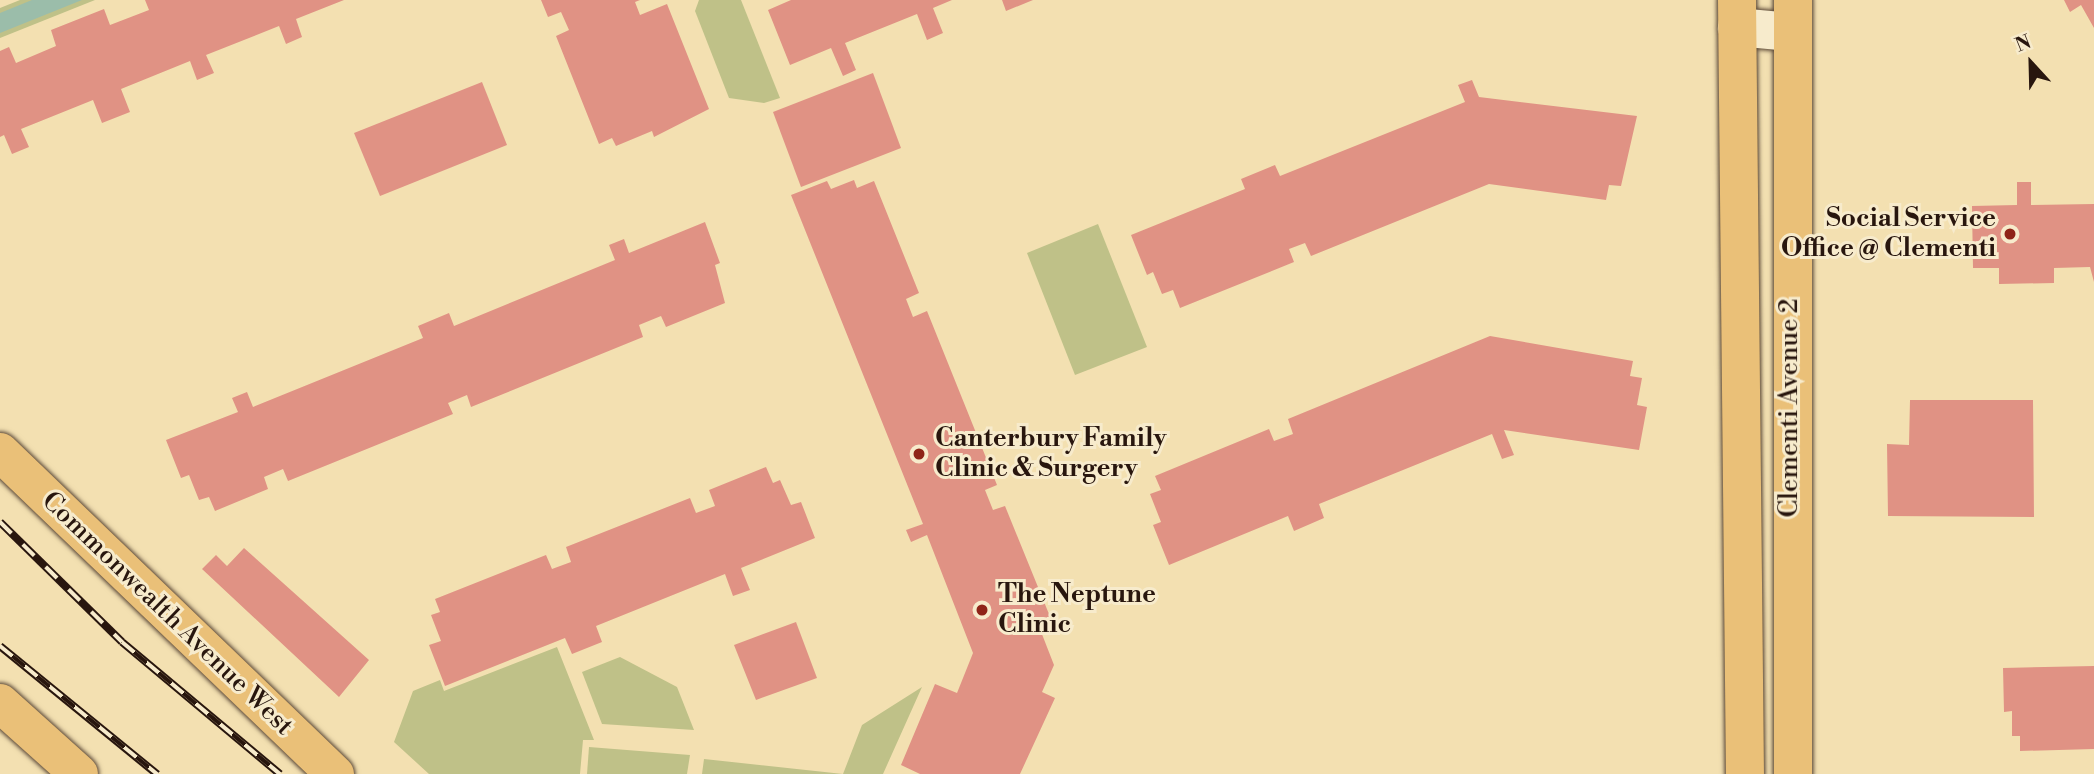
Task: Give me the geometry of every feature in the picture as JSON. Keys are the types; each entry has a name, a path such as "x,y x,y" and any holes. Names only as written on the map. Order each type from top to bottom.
{"main road":[{"name":"Clementi Avenue 2","path":"1737,14 1745,774"},
{"name":"Clementi Avenue 2","path":"1792,16 1793,774"},
{"name":"Commonwealth Avenue West","path":"0,452 335,774"},
{"path":"0,703 79,774"}],"lane":[{"path":"1737,14 1792,16"}],"green space":[{"path":"20,0 95,0 0,38 0,8"},
{"path":"699,0 741,0 780,98 764,103 729,98 695,11"},
{"path":"1098,224 1147,347 1075,375 1027,253"},
{"path":"557,647 594,740 583,740 580,774 429,774 394,742 413,691 440,680 444,691"},
{"path":"620,657 677,687 694,730 602,724 582,672"},
{"path":"922,687 883,774 843,774 862,725"},
{"path":"589,747 690,755 687,774 587,774"},
{"path":"704,759 843,774 702,774"}],"shaded area":[{"path":"32,0 82,0 0,33 0,13"}],"building":[{"path":"145,0 344,0 296,19 302,37 286,44 279,26 206,55 214,73 197,80 190,61 121,89 130,112 102,123 93,100 21,129 29,147 12,154 4,135 0,137 0,51 9,47 16,63 56,46 51,30 104,9 110,25 149,10"},
{"path":"541,0 640,0 635,2 640,15 667,4 709,109 654,137 652,131 616,146 612,138 599,144 556,36 569,30 561,12 548,17"},
{"path":"791,0 952,0 933,8 943,33 927,40 917,14 845,43 856,70 843,76 831,48 790,65 768,10"},
{"path":"1002,0 1033,0 1006,11"},
{"path":"2064,0 2094,0 2094,28 2081,5 2070,12"},
{"path":"873,73 901,148 801,187 773,112"},
{"path":"1472,80 1479,97 1637,116 1621,186 1609,185 1606,200 1489,184 1311,256 1305,243 1289,249 1294,262 1180,308 1173,290 1162,294 1153,272 1147,275 1131,235 1245,189 1241,179 1275,165 1280,176 1465,102 1458,85"},
{"path":"482,82 507,145 380,196 354,133"},
{"path":"854,180 857,188 874,181 919,293 906,299 913,317 927,311 997,485 985,490 993,510 1005,506 1051,619 1038,624 1054,665 1042,692 1055,698 1020,774 920,774 901,765 935,684 957,693 973,653 927,535 911,542 906,530 923,524 791,195 827,181 831,189"},
{"path":"2017,182 2031,182 2031,205 2094,204 2094,282 2090,267 2054,268 2054,283 1999,284 1999,268 1973,268 1972,206 2017,205"},
{"path":"705,222 720,263 715,265 725,303 666,327 661,316 639,325 643,337 471,407 467,395 448,403 453,414 288,481 283,469 264,477 268,489 215,511 209,497 199,500 189,475 181,478 166,440 238,412 232,398 247,392 253,407 423,338 418,326 449,313 454,326 615,260 609,245 624,239 629,253"},
{"path":"1490,336 1633,361 1630,376 1642,378 1637,405 1647,407 1639,450 1504,430 1514,455 1502,459 1492,434 1319,504 1324,518 1294,531 1288,516 1169,565 1153,525 1161,522 1150,494 1161,490 1155,476 1269,429 1274,441 1293,434 1288,419"},
{"path":"1910,400 2033,400 2034,517 1888,516 1887,444 1909,445"},
{"path":"766,467 773,483 780,480 791,505 801,502 815,538 741,568 750,590 733,596 725,574 596,626 602,642 572,654 565,638 445,686 429,645 441,641 431,615 440,612 435,599 546,555 552,569 571,562 566,547 690,498 696,513 715,506 709,490"},
{"path":"244,548 369,660 339,697 202,569 216,555 227,566"},
{"path":"796,622 817,678 756,700 734,645"},
{"path":"2094,666 2094,749 2020,751 2020,736 2012,736 2012,711 2004,712 2003,668"}],"railway":[{"path":"0,522 122,642 280,774"},
{"path":"0,646 157,774"}],"place":[{"name":"Social Service Office @ Clementi","path":"2010,234"},
{"name":"Canterbury Family Clinic & Surgery","path":"919,454"},
{"name":"The Neptune Clinic","path":"982,610"}]}
